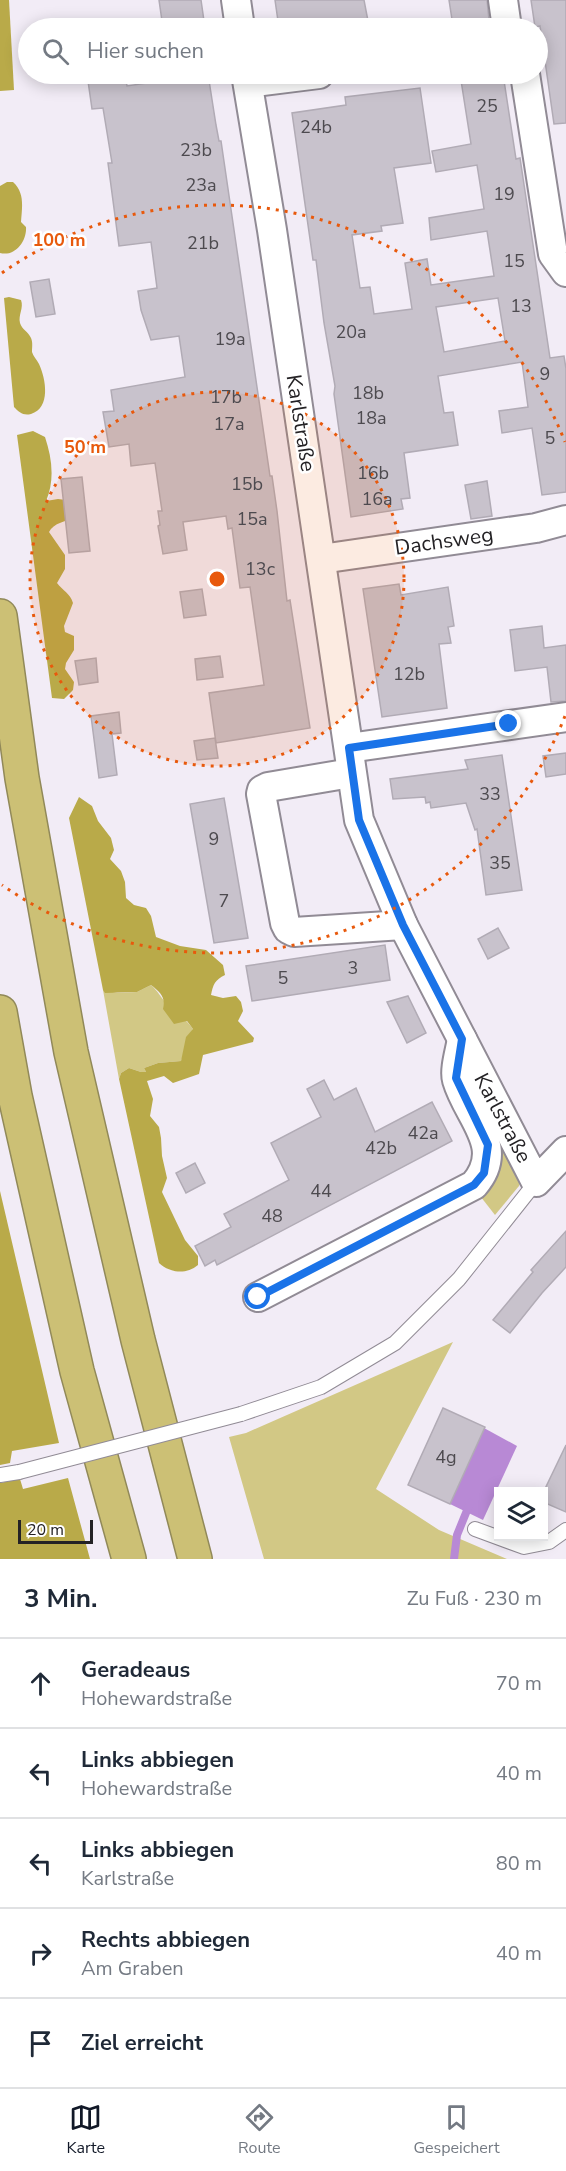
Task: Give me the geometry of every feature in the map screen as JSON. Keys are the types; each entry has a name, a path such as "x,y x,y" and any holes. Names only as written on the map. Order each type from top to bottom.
{"highway":[{"path":"0,616 22,778 71,1052 138,1340 195,1559"},
{"path":"0,1012 15,1096 77,1371 129,1559"}],"street":[{"path":"236,0 239,18"},
{"path":"503,0 506,18"},
{"name":"Karlstraße","path":"248,84 359,820 403,925 536,1182"},
{"path":"527,84 553,254 566,272"},
{"name":"Dachsweg","path":"321,559 536,528 566,520"},
{"path":"403,925 294,932 288,929 261,794 262,789 350,761 566,717"},
{"path":"258,1297 474,1185 484,1173 488,1145 456,1078 462,1039"},
{"path":"536,1182 566,1151"}],"lane":[{"path":"0,1475 242,1414 321,1387 395,1343 459,1279 536,1182"},
{"path":"475,1529 524,1547 549,1542 566,1530"}],"shaded area":[{"path":"0,0 9,0 14,90 0,91"},
{"path":"13,182 19,191 22,200 21,222 26,227 26,232 19,247 5,254 0,253 0,186"},
{"path":"4,298 21,300 20,323 31,338 32,352 44,377 45,392 42,406 31,414 23,414 14,407"},
{"path":"33,431 45,437 52,469 51,485 46,501 66,500 75,517 57,524 49,532 65,555 65,569 57,583 73,603 64,626 65,632 74,636 74,650 65,669 74,682 73,690 64,699 52,698 17,435"},
{"path":"79,797 92,806 98,821 111,838 114,850 110,859 121,871 125,882 126,898 134,905 146,908 151,916 156,937 180,946 206,950 223,965 225,975 215,983 211,995 223,998 236,996 241,1002 243,1011 238,1021 254,1038 253,1042 203,1055 199,1074 173,1083 164,1076 147,1081 153,1099 150,1116 159,1127 167,1178 162,1192 185,1240 198,1256 198,1265 188,1270 173,1271 159,1263 119,1079 121,1073 129,1068 146,1072 144,1068 158,1063 181,1061 186,1037 193,1029 187,1021 174,1024 163,1009 162,995 151,985 137,992 105,993 103,990 69,818"},
{"path":"151,985 193,1029 181,1061 158,1063 144,1068 146,1072 129,1068 121,1073 119,1079 103,990 117,993 137,992"},
{"path":"472,1083 521,1180 519,1186 495,1215 477,1192"},
{"path":"0,1191 59,1443 12,1451 10,1463 0,1465"},
{"path":"453,1342 376,1489 439,1530 507,1559 264,1559 229,1437 246,1433"},
{"path":"484,1428 517,1446 498,1487 494,1487 494,1496 483,1520 450,1504"},
{"path":"68,1478 90,1559 0,1559 0,1483 20,1479 23,1489"}],"building":[{"path":"159,0 201,0 204,18 162,18"},
{"path":"275,0 364,0 367,18 278,18"},
{"path":"449,0 487,0 489,18 452,18"},
{"path":"531,0 566,0 566,123 554,124 548,82 548,18 534,18"},
{"path":"88,84 127,84 127,86 210,84 219,141 221,141 270,476 272,476 287,601 290,600 310,728 216,743 209,693 264,685 250,587 240,588 232,528 228,529 226,516 183,522 187,550 163,554 158,526 160,525 158,511 162,511 155,463 131,466 129,444 109,447 103,412 114,411 111,390 185,377 179,336 151,340 141,310 138,291 157,288 151,242 119,246 108,163 112,163 103,108 92,109"},
{"path":"462,84 505,84 516,159 520,158 550,358 564,356 566,369 566,492 542,495 532,428 502,433 499,411 528,407 522,362 438,376 444,413 453,412 458,445 404,453 410,498 401,499 403,509 351,517 334,394 335,386 316,260 313,260 292,113 346,105 345,97 420,88 431,163 394,168 403,223 381,226 382,231 352,235 360,288 370,287 374,314 412,309 405,263 427,259 431,285 494,276 487,231 431,240 429,218 484,209 477,165 436,172 432,151 471,144","holes":["498,298 505,341 444,352 436,307"]},
{"path":"49,279 55,314 36,317 30,282"},
{"path":"82,477 90,551 69,553 61,479"},
{"path":"487,481 492,516 471,519 465,485"},
{"path":"399,584 401,595 448,587 454,626 448,627 451,643 439,644 447,708 382,717 363,589"},
{"path":"202,589 206,615 184,618 180,592"},
{"path":"542,626 544,648 566,645 566,701 551,702 547,667 515,671 510,630"},
{"path":"220,656 223,677 197,680 195,659"},
{"path":"96,658 98,682 79,685 75,661"},
{"path":"119,712 121,733 112,734 117,775 99,778 91,716"},
{"path":"215,738 218,758 197,760 194,741"},
{"path":"566,753 566,774 546,777 543,756"},
{"path":"502,755 522,890 486,895 477,829 475,830 466,803 431,808 430,802 426,803 425,797 393,799 390,779 468,769 465,760"},
{"path":"224,798 248,938 214,943 190,804"},
{"path":"498,928 509,948 488,959 478,939"},
{"path":"385,945 390,980 252,1001 246,966"},
{"path":"408,996 426,1033 407,1043 387,1002"},
{"path":"324,1080 334,1100 356,1088 375,1132 432,1102 452,1141 217,1265 215,1260 205,1266 195,1246 231,1227 224,1214 289,1180 271,1143 321,1117 307,1089"},
{"path":"195,1163 205,1183 186,1193 176,1173"},
{"path":"566,1231 566,1267 510,1333 493,1320 533,1272 531,1270"},
{"path":"443,1408 485,1427 450,1504 408,1485"},
{"path":"566,1445 566,1512 548,1504 548,1487 546,1487"}],"waterway":[{"path":"454,1559 457,1535 470,1503"}],"route":[{"path":"258,1297 474,1185 484,1173 488,1145 456,1078 462,1039 403,925 359,820 349,748 509,724"}]}
